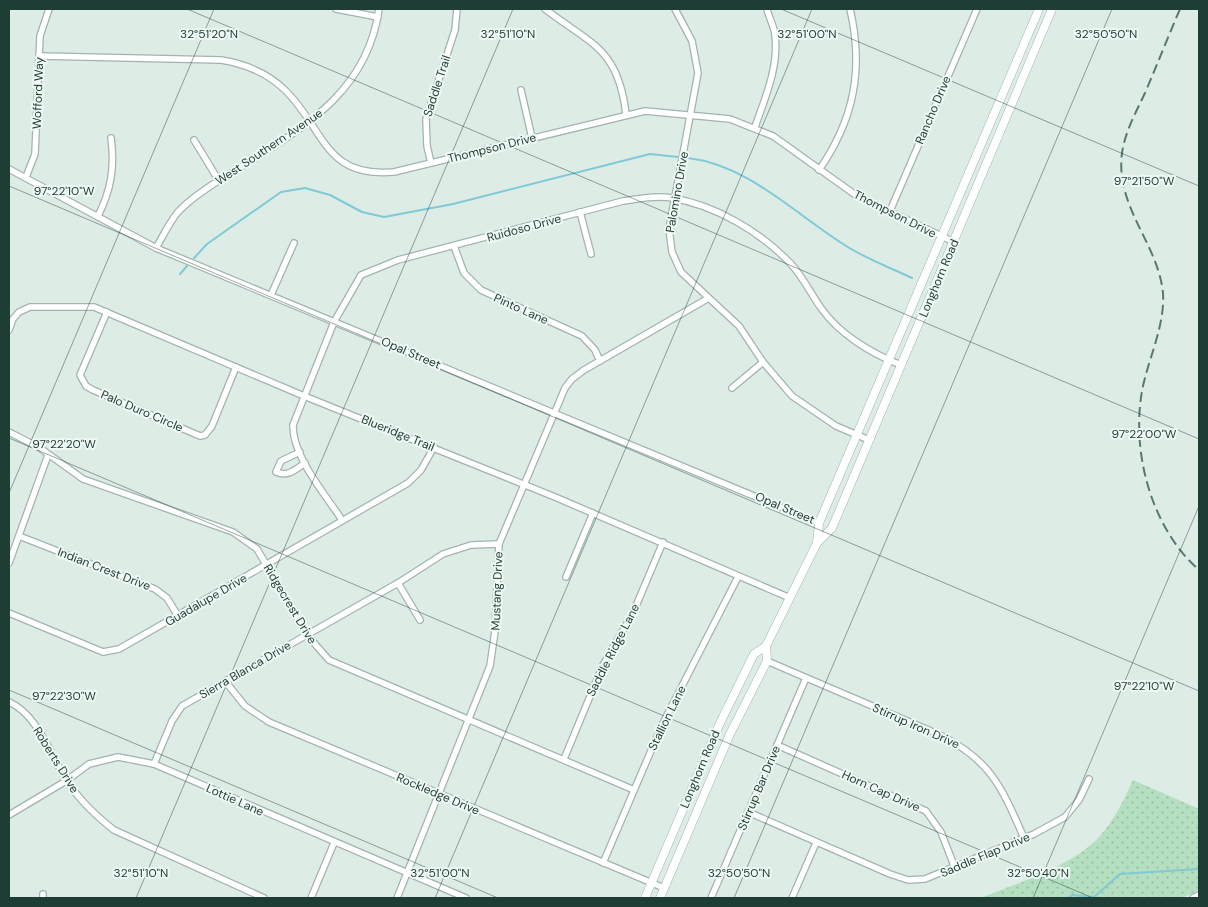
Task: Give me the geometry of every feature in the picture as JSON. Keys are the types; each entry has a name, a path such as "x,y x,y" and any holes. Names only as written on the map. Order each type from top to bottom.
{"main road":[{"path":"1039,9 1051,11"},
{"name":"Longhorn Road","path":"645,898 720,723 754,654 766,646 817,542 820,523 1039,9"},
{"name":"Longhorn Road","path":"817,542 832,528 1051,11"},
{"path":"766,646 767,661"},
{"name":"Longhorn Road","path":"660,898 730,734 767,661"}],"street":[{"name":"Wofford Way","path":"26,177 35,154 40,36 48,9"},
{"path":"336,9 378,18"},
{"name":"West Southern Avenue","path":"156,248 179,212 218,181 310,122 337,98 355,75 370,45 379,9"},
{"name":"Saddle Trail","path":"431,164 427,146 426,119 455,30 458,9"},
{"path":"544,9 596,44 612,63 621,83 626,114"},
{"name":"Palomino Drive","path":"675,9 688,31 696,52 698,73 669,229 672,252 681,272 707,299 739,326 763,362 792,396 836,426 859,434 869,440"},
{"path":"755,127 774,71 775,33 768,9"},
{"path":"819,170 841,133 853,97 858,59 850,9"},
{"name":"Rancho Drive","path":"890,212 976,9"},
{"name":"Thompson Drive","path":"39,56 234,62 257,70 278,84 292,98 332,155 357,169 387,173 431,164 626,114 645,111 730,119 755,127 773,136 857,196 942,238 954,242"},
{"path":"521,90 532,138"},
{"path":"98,216 109,192 112,178 111,138"},
{"path":"194,140 218,181"},
{"name":"Opal Street","path":"9,169 156,248 820,523"},
{"name":"Ruidoso Drive","path":"342,520 305,463 294,441 293,425 334,322 361,275 398,260 623,201 658,196 674,198 729,217 761,239 792,264 822,310 834,323 859,343 889,361 901,365"},
{"path":"580,212 591,254"},
{"path":"271,295 294,243"},
{"name":"Pinto Lane","path":"454,246 464,273 481,290 582,336 600,360"},
{"name":"Mustang Drive","path":"397,898 440,795 490,666 494,649 499,544 565,388 572,379 600,360 707,299"},
{"name":"Blueridge Trail","path":"9,330 13,319 19,312 30,307 94,307 304,396 434,447 663,542 738,577 790,598"},
{"name":"Palo Duro Circle","path":"107,312 80,375 86,386 200,436 205,435 212,426 236,367"},
{"path":"732,388 763,362"},
{"name":"Ridgecrest Drive","path":"9,432 40,448 83,478 233,532 257,549 307,635 321,653 340,666 470,719 634,790"},
{"name":"Guadalupe Drive","path":"9,613 103,652 119,649 408,483 421,470 434,447"},
{"path":"300,452 281,461 276,472 282,474 290,473 305,463"},
{"path":"9,564 48,455"},
{"path":"566,578 593,513"},
{"name":"Indian Crest Drive","path":"19,536 155,589 167,598 178,616"},
{"name":"Saddle Ridge Lane","path":"564,759 603,665 633,613 663,542"},
{"name":"Sierra Blanca Drive","path":"154,764 177,712 182,706 398,583 443,554 471,545 499,544"},
{"name":"Stallion Lane","path":"603,863 662,725 738,577"},
{"path":"398,583 420,620"},
{"name":"Stirrup Iron Drive","path":"767,661 940,735 965,748 984,765 1000,787 1024,838"},
{"name":"Stirrup Bar Drive","path":"712,898 806,678"},
{"name":"Rockledge Drive","path":"225,681 245,706 269,722 312,738 440,795 664,888"},
{"name":"Roberts Drive","path":"9,702 26,713 66,781 101,820 114,830 264,898"},
{"name":"Horn Cap Drive","path":"777,745 926,812 941,832 956,868"},
{"name":"Lottie Lane","path":"9,815 66,781 89,764 104,759 134,759 154,764 334,843 466,898"},
{"name":"Saddle Flap Drive","path":"748,812 816,843 908,880 925,879 956,868 1056,824 1065,817 1079,800 1089,779"},
{"path":"311,898 334,843"},
{"path":"792,898 816,843"}],"green space":[{"path":"1133,780 1199,809 1199,891 1181,898 981,898 1044,873 1089,847 1110,823 1123,802"}],"waterway":[{"path":"194,258 207,244 281,192 305,188 330,195 362,212 384,217 453,204 650,154 678,157"},
{"path":"688,158 710,162 750,180 851,249 912,278"},
{"path":"180,274 187,266"},
{"path":"1069,898 1072,895 1094,897 1120,874 1199,869"}],"railway":[{"path":"1180,9 1128,130 1123,145 1122,172 1125,191 1154,258 1160,275 1163,293 1162,316 1143,386 1139,435 1142,460 1156,509 1168,532 1182,552 1199,570"}]}
